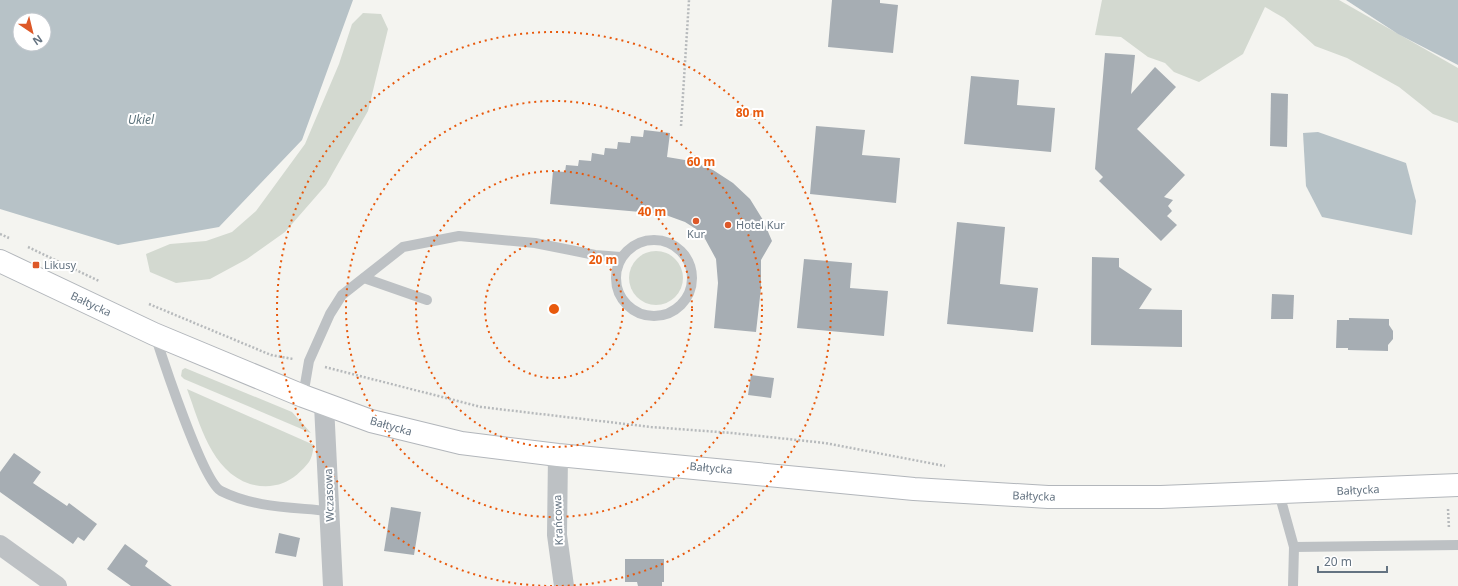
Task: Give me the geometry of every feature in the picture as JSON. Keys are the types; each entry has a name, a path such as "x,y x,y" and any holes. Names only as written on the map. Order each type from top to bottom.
{"main road":[{"name":"Bałtycka","path":"0,261 154,334 324,405 371,421 420,435 461,443 558,455 914,489 1011,495 1100,497 1279,493 1458,485"}],"street":[{"name":"Wczasowa","path":"324,405 328,511 333,586"},
{"name":"Krańcowa","path":"558,455 557,535 564,586"},
{"path":"0,545 57,586"}],"lane":[{"path":"303,396 308,363 330,314 342,295 403,247 458,236 535,243 595,255 622,257"},
{"path":"653,239 665,240 676,246 685,255 691,266 693,278 691,290 684,302 675,310 663,315 650,316 638,312 627,305 619,295 616,282 617,269 622,257 630,248 641,242 653,239"},
{"path":"364,278 427,300"},
{"path":"154,334 203,465 220,490 256,504 328,511"},
{"path":"1279,493 1294,547 1294,586"},
{"path":"1294,547 1458,545"}],"path":[{"path":"680,126 689,0"},
{"path":"0,234 14,240"},
{"path":"21,244 105,283"},
{"path":"147,303 271,354 481,407 651,428 732,433 825,443 953,468"},
{"path":"1448,510 1449,535"}],"shaded area":[{"path":"1102,0 1339,0 1458,68 1458,123 1433,114 1399,87 1347,58 1315,46 1284,18 1265,7 1243,54 1199,82 1174,72 1165,63 1148,57 1121,37 1095,35"},
{"path":"363,13 381,14 388,29 368,111 326,185 285,232 247,259 210,279 176,283 150,272 146,254 170,244 206,241 232,232 256,211 305,144 339,64 352,24"},
{"path":"651,251 661,251 671,255 679,263 683,273 683,283 679,293 671,301 661,305 651,305 641,301 633,293 629,283 629,273 633,263 641,255"},
{"path":"185,368 292,412 311,433 184,379 181,376 182,370"},
{"path":"187,389 314,445 310,460 294,477 286,482 275,485 254,485 237,478 226,469 216,457 209,445 202,431"}],"water":[{"name":"Ukiel","path":"0,0 353,0 302,140 219,227 118,245 0,209"},
{"path":"1346,0 1458,0 1458,65 1398,34"},
{"path":"1318,132 1406,163 1416,201 1412,235 1322,217 1306,186 1303,133"}],"building":[{"path":"832,0 880,0 880,3 898,5 893,53 828,47"},
{"path":"1105,53 1135,55 1131,94 1155,67 1176,87 1137,129 1185,175 1164,197 1173,200 1168,206 1172,211 1167,216 1177,225 1161,241 1099,181 1103,177 1095,169"},
{"path":"971,76 1019,80 1017,105 1055,108 1051,152 964,144"},
{"path":"1271,93 1288,94 1287,147 1270,146"},
{"path":"816,126 865,130 862,155 900,158 896,203 810,194"},
{"name":"Hotel Kur","path":"644,130 670,133 667,157 691,161 713,170 733,183 750,199 763,220 772,241 761,260 761,288 756,332 714,328 718,283 716,259 704,237 696,229 685,222 663,214 550,204 553,171 565,172 566,165 578,166 579,160 591,161 592,153 604,155 605,148 617,149 618,142 630,143 631,136 643,137"},
{"path":"957,222 1005,227 1000,284 1038,288 1033,332 947,324"},
{"path":"1092,257 1119,258 1119,267 1152,289 1139,309 1182,310 1182,347 1091,345"},
{"path":"804,259 852,263 850,288 888,291 884,336 797,328"},
{"path":"1272,294 1294,295 1293,319 1271,319"},
{"path":"1349,318 1389,319 1389,325 1393,331 1393,339 1388,345 1388,351 1348,350 1348,348 1336,348 1337,320 1349,320"},
{"path":"751,375 774,378 771,398 748,395"},
{"path":"14,453 41,472 33,483 67,506 69,503 97,524 84,541 78,537 73,544 0,492 0,472"},
{"path":"391,507 421,512 414,555 384,551"},
{"path":"279,533 300,538 296,557 275,553"},
{"path":"125,544 148,561 145,566 172,586 131,586 107,569"},
{"path":"625,559 664,559 664,582 662,582 662,586 638,586 637,582 625,582"}],"place":[{"name":"Kur","path":"696,221"},
{"name":"Hotel Kur","path":"728,225"},
{"name":"Likusy","path":"36,265"}]}
